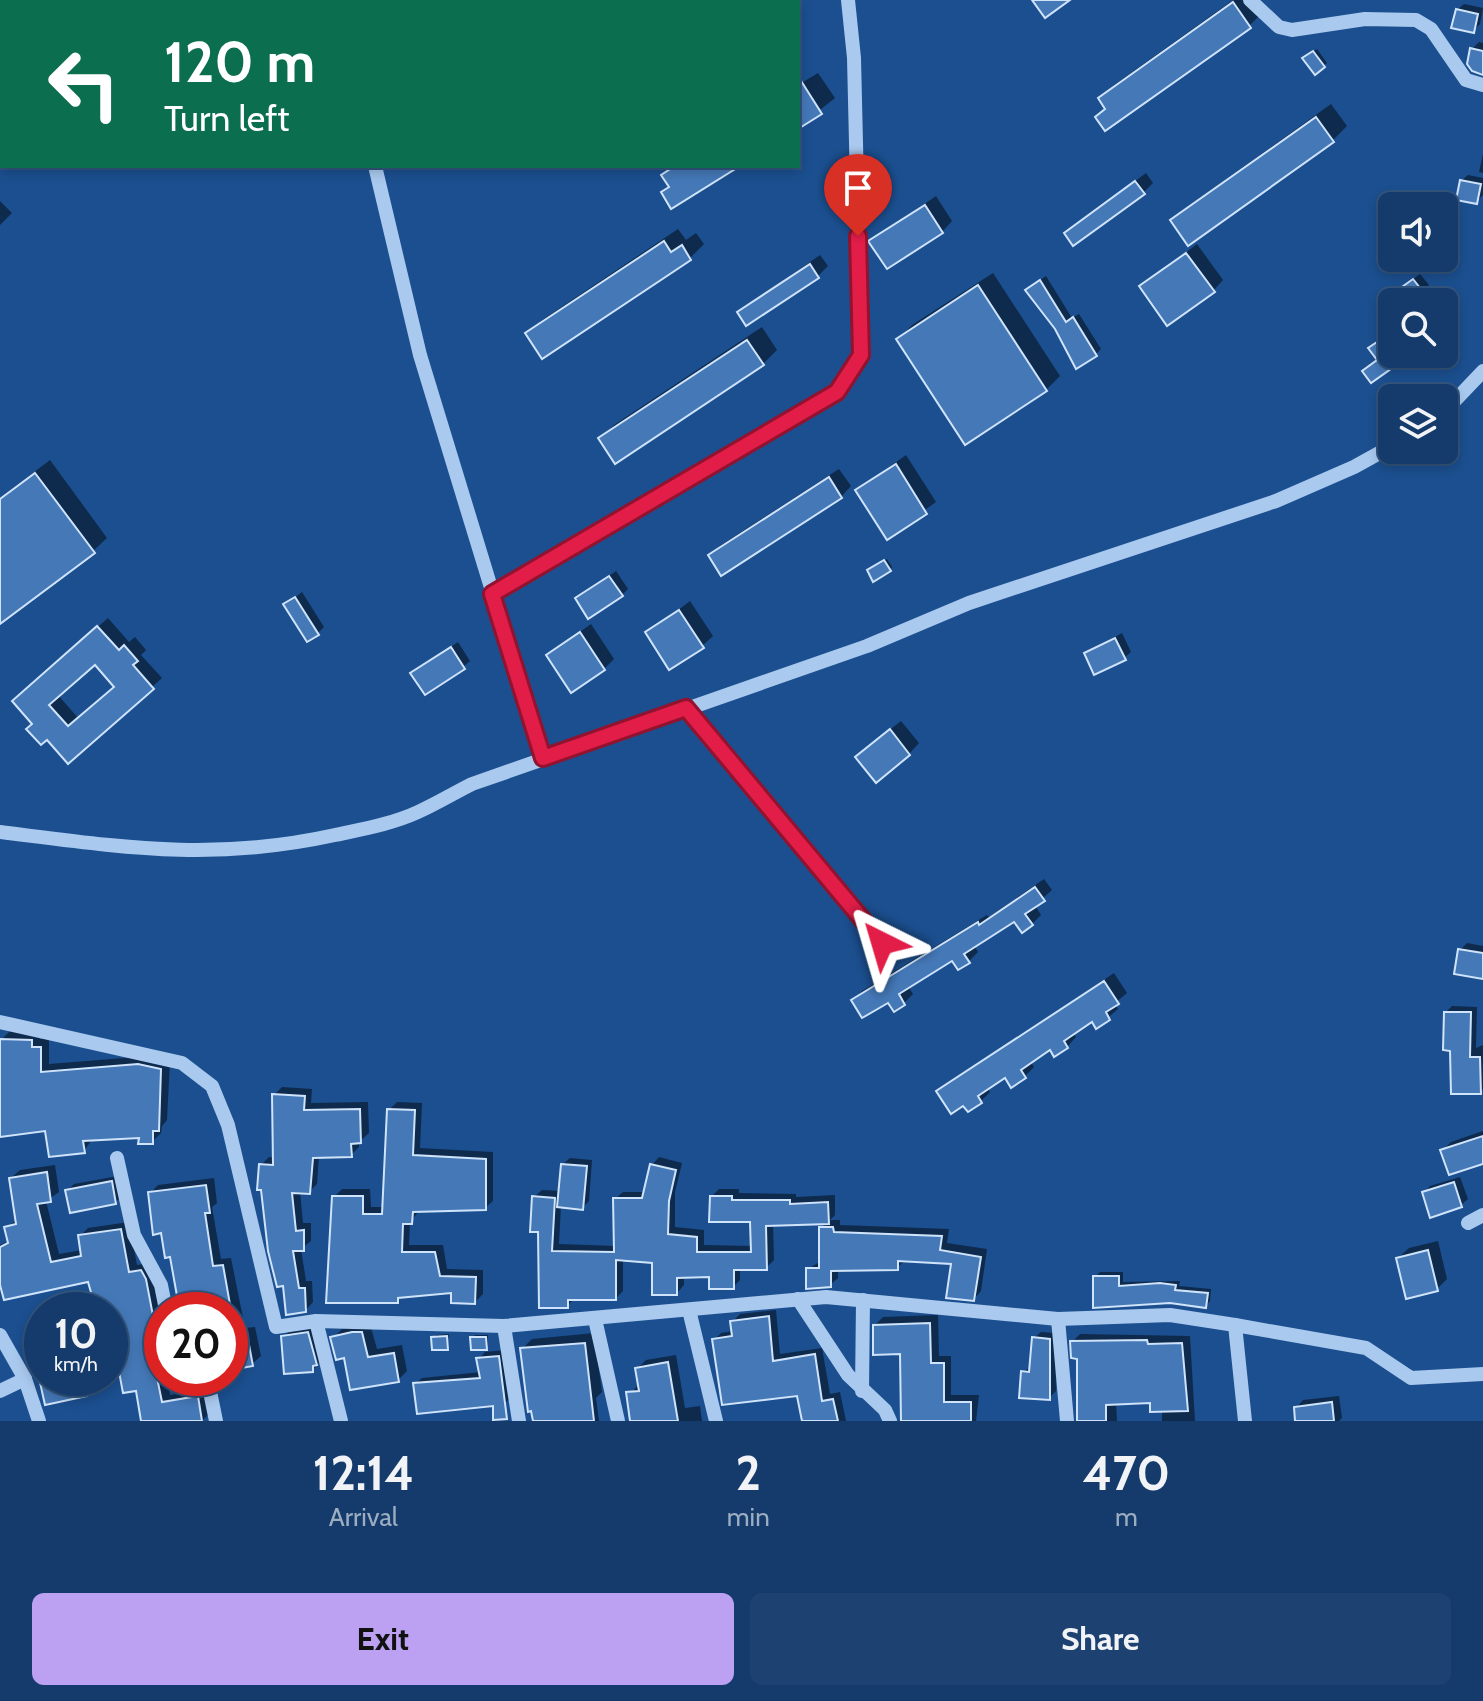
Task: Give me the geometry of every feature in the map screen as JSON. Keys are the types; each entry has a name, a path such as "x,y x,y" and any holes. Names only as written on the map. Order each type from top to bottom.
{"street":[{"path":"492,594 837,392 852,372 861,355 854,58 848,0"},
{"path":"1250,0 1279,27 1292,30 1365,19 1416,20 1431,29 1466,80 1483,85"},
{"path":"375,168 420,355 543,758"},
{"path":"1458,397 1483,371"},
{"path":"0,832 156,851 272,849 374,827 417,813 472,784 867,646 969,603 1276,501 1378,454"},
{"path":"686,708 882,943"},
{"path":"0,1022 182,1063 212,1086 228,1125 276,1327 316,1321 504,1326 826,1297 1058,1319 1170,1315 1366,1348 1411,1378 1483,1374"},
{"path":"117,1158 134,1235 162,1292"},
{"path":"1468,1223 1483,1215"},
{"path":"798,1299 862,1391 885,1410 890,1421"},
{"path":"862,1391 863,1300"},
{"path":"689,1310 716,1421"},
{"path":"595,1319 618,1421"},
{"path":"1058,1319 1067,1421"},
{"path":"316,1321 341,1421"},
{"path":"1235,1325 1245,1421"},
{"path":"504,1326 519,1421"},
{"path":"0,1335 24,1377"},
{"path":"0,1391 24,1379"},
{"path":"31,1396 39,1421"},
{"path":"211,1396 216,1421"}],"building":[{"path":"1032,0 1070,0 1045,18"},
{"path":"1233,2 1251,28 1105,131 1095,117 1105,109 1098,98"},
{"path":"1456,9 1478,14 1474,33 1451,28"},
{"path":"1470,48 1483,51 1483,75 1472,71 1467,64"},
{"path":"1313,51 1325,67 1315,75 1302,58"},
{"path":"800,79 822,114 800,128"},
{"path":"1316,117 1334,142 1188,246 1170,220"},
{"path":"672,168 737,168 671,209 661,192 669,187 661,175"},
{"path":"1460,180 1481,184 1477,204 1458,200"},
{"path":"1135,181 1145,194 1073,246 1064,233"},
{"path":"925,205 943,233 887,269 868,241"},
{"path":"664,241 671,252 682,245 691,260 542,359 525,333"},
{"path":"1186,253 1215,292 1167,326 1139,286"},
{"path":"810,264 819,278 746,326 737,312"},
{"path":"1413,279 1420,288 1400,288"},
{"path":"1040,280 1066,322 1073,317 1097,356 1076,369 1055,329 1025,290"},
{"path":"978,285 1047,391 965,445 896,339"},
{"path":"747,340 764,365 615,464 598,438"},
{"path":"1378,341 1378,368 1392,368 1371,383 1362,371 1377,360 1368,348"},
{"path":"896,464 927,514 887,540 855,490"},
{"path":"35,473 95,553 0,624 0,499"},
{"path":"829,477 842,498 721,576 708,555"},
{"path":"884,560 891,571 873,582 867,570"},
{"path":"609,576 623,596 588,619 575,598"},
{"path":"295,597 319,635 307,642 283,604"},
{"path":"679,610 704,648 669,670 645,632"},
{"path":"97,626 119,650 124,645 138,661 133,665 154,689 68,764 47,740 41,745 26,729 32,724 12,701","holes":["95,665 114,687 68,726 49,705"]},
{"path":"580,632 605,670 571,693 546,655"},
{"path":"1115,638 1126,660 1094,675 1084,653"},
{"path":"451,647 465,669 425,695 410,673"},
{"path":"890,729 910,755 876,783 855,757"},
{"path":"1035,887 1045,901 1025,914 1033,925 1022,933 1014,922 964,954 970,963 958,970 952,961 899,994 905,1005 894,1012 888,1003 862,1018 851,1000 978,922 979,925"},
{"path":"1458,949 1483,953 1483,979 1454,974"},
{"path":"1104,981 1119,1004 1106,1012 1110,1020 1096,1029 1092,1022 1064,1041 1068,1048 1054,1057 1050,1050 1021,1070 1026,1078 1011,1088 1005,1078 978,1096 982,1103 968,1112 963,1106 951,1114 936,1091"},
{"path":"1444,1012 1471,1012 1470,1057 1480,1057 1481,1094 1451,1094 1450,1051 1443,1050"},
{"path":"0,1039 32,1040 32,1047 41,1047 41,1072 138,1064 161,1069 159,1131 153,1131 153,1144 138,1144 139,1138 83,1141 85,1153 49,1157 45,1131 0,1137"},
{"path":"272,1094 305,1096 304,1110 360,1109 361,1143 351,1144 352,1157 313,1158 310,1194 292,1193 296,1231 304,1230 304,1251 293,1251 299,1288 305,1288 306,1312 286,1315 283,1286 277,1287 268,1251 261,1190 257,1190 259,1164 273,1165"},
{"path":"387,1109 415,1110 413,1155 486,1159 486,1210 413,1212 412,1224 403,1224 402,1252 435,1252 440,1276 476,1277 475,1304 451,1303 451,1293 398,1298 398,1303 326,1303 332,1196 363,1196 363,1214 382,1214"},
{"path":"1483,1136 1483,1164 1449,1175 1440,1150"},
{"path":"561,1164 587,1166 583,1210 557,1207"},
{"path":"650,1164 676,1170 669,1201 668,1234 697,1237 697,1252 751,1252 750,1222 709,1222 710,1196 732,1196 732,1200 790,1200 790,1204 828,1202 829,1224 766,1226 767,1270 734,1270 734,1289 709,1289 709,1277 677,1278 677,1295 652,1295 652,1263 616,1260 616,1300 568,1300 568,1308 539,1308 538,1232 530,1232 532,1196 555,1198 552,1251 614,1252 613,1198 642,1198"},
{"path":"47,1172 51,1202 37,1204 51,1262 81,1256 78,1235 121,1229 129,1272 141,1270 148,1292 144,1292 144,1396 161,1396 162,1402 198,1396 202,1421 141,1421 136,1391 128,1392 128,1292 91,1292 88,1282 41,1292 24,1292 24,1296 4,1300 0,1285 0,1247 8,1243 4,1227 16,1224 9,1178"},
{"path":"112,1181 116,1204 70,1213 65,1190"},
{"path":"1454,1182 1462,1207 1430,1218 1422,1192"},
{"path":"206,1185 210,1213 205,1213 213,1266 223,1265 228,1292 176,1292 170,1257 165,1258 161,1233 153,1235 148,1192"},
{"path":"819,1227 833,1227 834,1232 942,1236 940,1250 981,1257 974,1301 946,1298 951,1264 898,1261 898,1270 831,1271 831,1287 806,1289 806,1268 819,1268"},
{"path":"1428,1250 1438,1291 1406,1299 1396,1258"},
{"path":"1093,1276 1119,1276 1119,1286 1160,1283 1176,1285 1175,1290 1208,1293 1206,1308 1170,1303 1093,1308"},
{"path":"769,1316 773,1361 815,1354 822,1401 833,1399 838,1421 802,1421 797,1396 722,1405 712,1339 732,1336 730,1321"},
{"path":"930,1323 931,1363 944,1363 944,1402 971,1402 971,1421 901,1421 900,1354 873,1355 873,1325"},
{"path":"308,1332 317,1365 313,1366 313,1372 284,1374 281,1336"},
{"path":"362,1332 368,1357 394,1353 399,1382 350,1390 344,1358 336,1360 330,1337"},
{"path":"447,1336 448,1350 432,1350 431,1337"},
{"path":"470,1337 486,1337 487,1350 471,1350"},
{"path":"1032,1337 1050,1339 1050,1400 1019,1398 1021,1371 1029,1372"},
{"path":"248,1339 253,1366 248,1367"},
{"path":"1147,1340 1148,1344 1182,1343 1188,1411 1150,1412 1150,1403 1106,1405 1106,1421 1077,1421 1077,1359 1071,1358 1070,1341"},
{"path":"585,1343 594,1421 533,1421 531,1411 528,1412 520,1348"},
{"path":"499,1356 507,1419 493,1420 493,1406 417,1414 413,1383 480,1378 476,1358"},
{"path":"668,1362 678,1421 630,1421 626,1392 639,1391 635,1368"},
{"path":"43,1396 87,1396 45,1405"},
{"path":"1332,1402 1334,1421 1295,1421 1294,1407"}],"route":[{"path":"858,236 861,355 837,392 492,594 543,758 686,708 882,943"}]}
